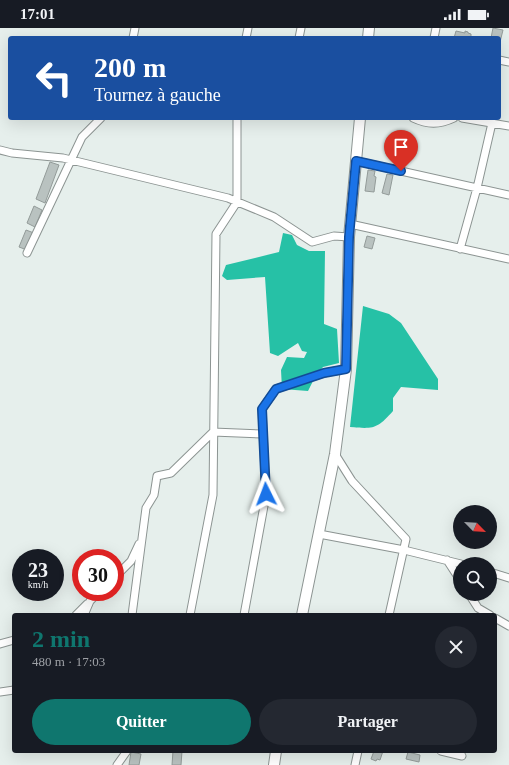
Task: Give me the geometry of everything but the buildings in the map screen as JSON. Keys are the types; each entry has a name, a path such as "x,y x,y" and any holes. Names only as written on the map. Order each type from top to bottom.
{"main road":[{"path":"302,613 335,454 346,369 349,237 360,120"},
{"path":"274,765 276,753"}],"street":[{"path":"27,253 82,136 99,120"},
{"path":"190,613 213,495 216,234 237,202 238,120"},
{"path":"424,120 443,123 450,120"},
{"path":"474,120 509,126"},
{"path":"460,249 477,188 492,123"},
{"path":"0,150 12,153 63,158 228,198 274,218 312,242 334,236 349,237"},
{"path":"356,161 509,195"},
{"path":"350,224 509,259"},
{"path":"244,613 266,494 262,409 276,389 324,373 346,369"},
{"path":"135,613 146,508 154,495 157,476 171,473 213,432 263,434"},
{"path":"335,454 352,481 406,539 389,613"},
{"path":"318,534 404,550 453,562"},
{"path":"124,568 131,561 143,536"},
{"path":"447,560 453,569"},
{"path":"497,574 509,578"},
{"path":"79,613 90,601"},
{"path":"85,613 90,601"},
{"path":"474,601 478,608 487,613"},
{"path":"497,619 509,626"},
{"path":"0,644 12,641"},
{"path":"0,692 12,690"},
{"path":"117,765 126,753"},
{"path":"355,765 358,753"},
{"path":"449,753 462,756"}],"green space":[{"path":"283,233 292,235 297,245 309,251 325,251 324,324 337,329 339,363 323,367 315,377 308,391 282,389 281,370 287,357 304,358 307,352 302,351 298,343 278,356 270,353 265,277 227,280 222,276 226,265 279,252"},
{"path":"363,306 389,314 401,323 438,379 438,390 401,387 393,398 393,411 379,424 370,428 350,427"}],"route":[{"path":"266,494 262,409 276,389 324,373 346,369 349,237 356,161 401,171"}]}
